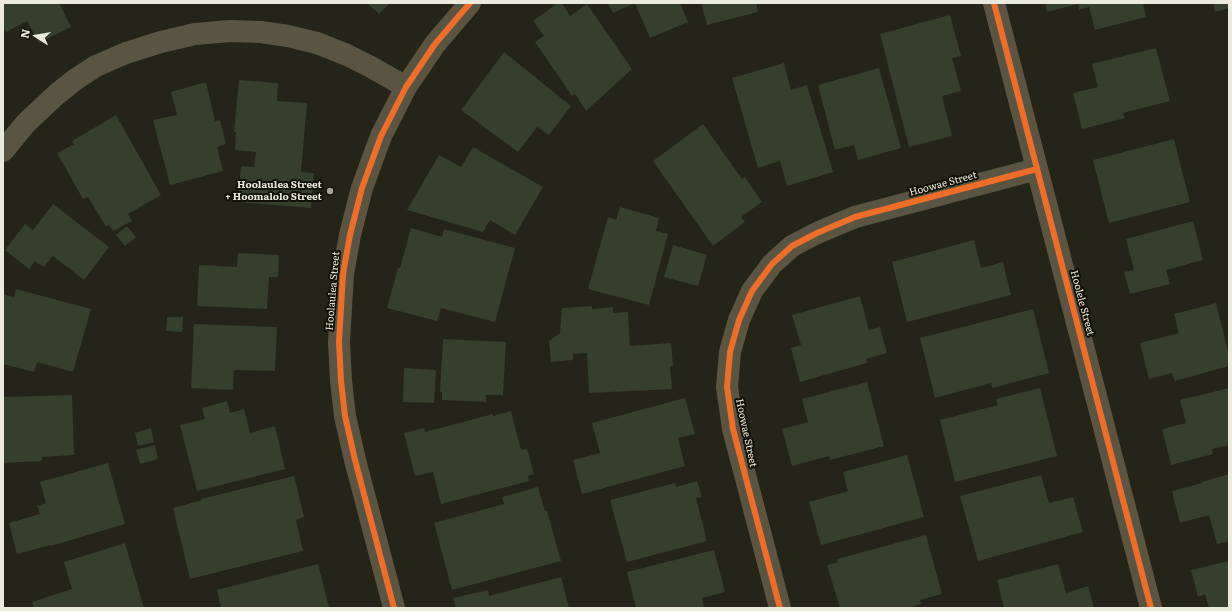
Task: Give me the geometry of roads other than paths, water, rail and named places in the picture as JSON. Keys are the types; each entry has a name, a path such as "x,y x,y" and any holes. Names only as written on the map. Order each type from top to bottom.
{"street":[{"name":"Hoolaulea Street","path":"394,608 345,416 339,342 343,274 350,235 362,188 381,136 406,88 435,44 470,3"},
{"name":"Hoolele Street","path":"994,3 1151,608"},
{"path":"3,151 26,123 57,94 96,66 126,53 161,42 195,34 230,31 261,32 288,36 317,43 347,55 371,67 406,88"},
{"name":"Hoowae Street","path":"780,608 733,430 727,387 730,352 739,320 752,291 772,264 792,246 817,233 855,217 1037,169"}],"place":[{"name":"Hoolaulea Street + Hoomalolo Street","path":"330,191"}]}
